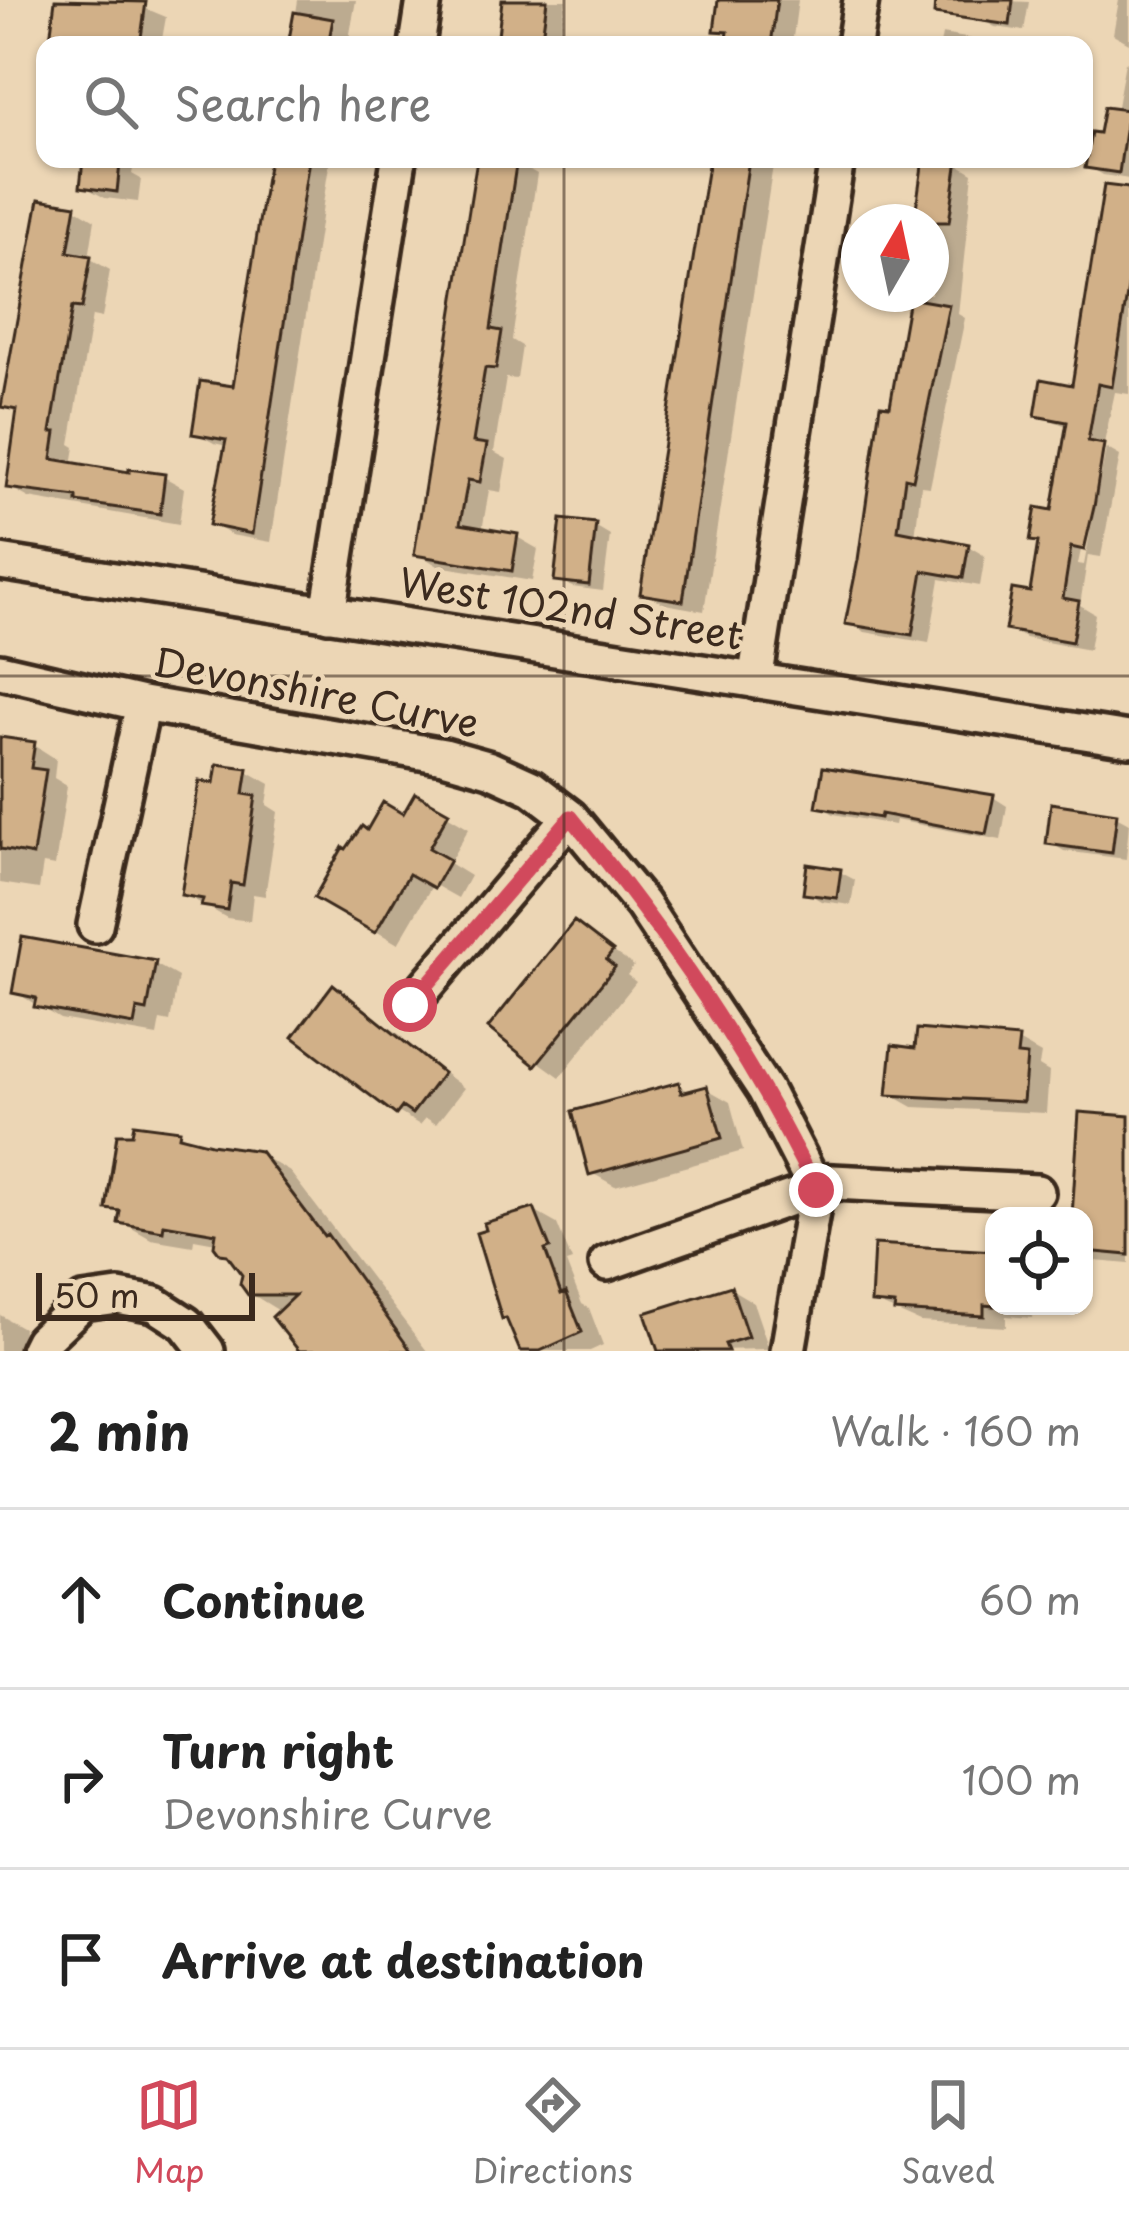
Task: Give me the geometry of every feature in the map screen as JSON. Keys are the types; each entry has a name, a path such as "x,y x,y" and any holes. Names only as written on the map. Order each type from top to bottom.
{"street":[{"path":"418,36 424,0"},
{"path":"855,36 861,0"},
{"path":"328,614 398,168"},
{"path":"755,681 835,168"},
{"name":"West 102nd Street","path":"0,562 1129,739"},
{"name":"Devonshire Curve","path":"0,671 143,704 444,756 532,788 571,817 642,904 765,1090 814,1185"},
{"path":"94,926 143,704"},
{"path":"410,1005 571,817"},
{"path":"788,1351 814,1185"},
{"path":"607,1263 814,1185 1036,1192"},
{"path":"37,1351 83,1302 118,1297 154,1304 186,1324 207,1351"}],"building":[{"path":"55,0 146,2 141,36 50,36"},
{"path":"502,0 547,0 542,36 498,36"},
{"path":"718,0 777,0 772,36 727,36 728,32 714,31"},
{"path":"935,0 1013,0 1010,25 934,14"},
{"path":"294,12 333,19 330,36 290,36"},
{"path":"1104,107 1128,110 1119,173 1085,168 1093,168 1093,132 1099,133"},
{"path":"82,168 120,168 117,192 80,187"},
{"path":"268,168 308,168 252,534 209,525 226,440 192,434 200,381 233,386"},
{"path":"476,168 516,168 491,329 502,331 496,369 485,368 473,442 487,444 480,482 468,480 460,524 518,534 512,571 414,555"},
{"path":"708,168 748,168 683,601 640,594"},
{"path":"922,168 957,168 949,222 949,204 917,204"},
{"path":"1104,185 1129,188 1129,282 1112,387 1098,384 1088,441 1104,444 1094,507 1084,550 1071,547 1063,598 1079,601 1072,642 1005,630 1012,589 1030,592 1038,542 1030,541 1036,507 1052,510 1067,422 1035,416 1041,379 1072,385"},
{"path":"39,199 76,205 68,252 91,256 82,308 72,307 51,432 56,432 52,459 165,474 160,514 6,488 17,410 1,407"},
{"path":"907,312 948,312 913,480 905,478 898,530 969,544 963,578 923,571 912,635 845,624 880,405 890,406"},
{"path":"561,519 596,523 589,585 554,581"},
{"path":"0,737 35,742 31,768 46,770 33,855 0,849"},
{"path":"217,764 248,768 244,794 256,796 243,885 231,883 227,910 201,906 203,899 181,895 199,781 214,783"},
{"path":"823,767 994,795 986,834 816,807"},
{"path":"415,793 449,812 429,848 450,860 434,888 409,874 375,933 314,898 343,847 362,826 367,830 383,802 403,814"},
{"path":"1051,803 1117,813 1112,853 1046,844"},
{"path":"807,864 841,869 837,898 803,894"},
{"path":"574,921 613,951 606,960 615,967 535,1066 488,1028"},
{"path":"22,937 156,961 147,1011 137,1009 134,1025 34,1007 36,998 12,993"},
{"path":"333,984 443,1073 412,1114 402,1107 396,1115 293,1037"},
{"path":"917,1029 1019,1038 1017,1055 1027,1056 1023,1102 887,1095 892,1045 915,1048"},
{"path":"679,1082 681,1093 707,1086 722,1138 589,1175 572,1111"},
{"path":"1079,1112 1129,1116 1129,1255 1093,1252 1093,1207 1073,1207"},
{"path":"134,1124 180,1130 179,1136 260,1151 411,1351 299,1351 272,1317 295,1295 248,1295 240,1284 242,1275 214,1246 216,1233 164,1224 163,1231 118,1223 120,1211 106,1209 117,1134 132,1134"},
{"path":"534,1208 561,1294 566,1292 582,1332 540,1351 520,1351 506,1318 502,1319 476,1233 486,1230 484,1223"},
{"path":"874,1244 985,1250 984,1316 894,1311 895,1305 871,1303"},
{"path":"731,1286 748,1337 725,1344 728,1351 658,1351 645,1313"}],"route":[{"path":"410,1005 571,817 642,904 705,994 765,1090 816,1190"}]}
